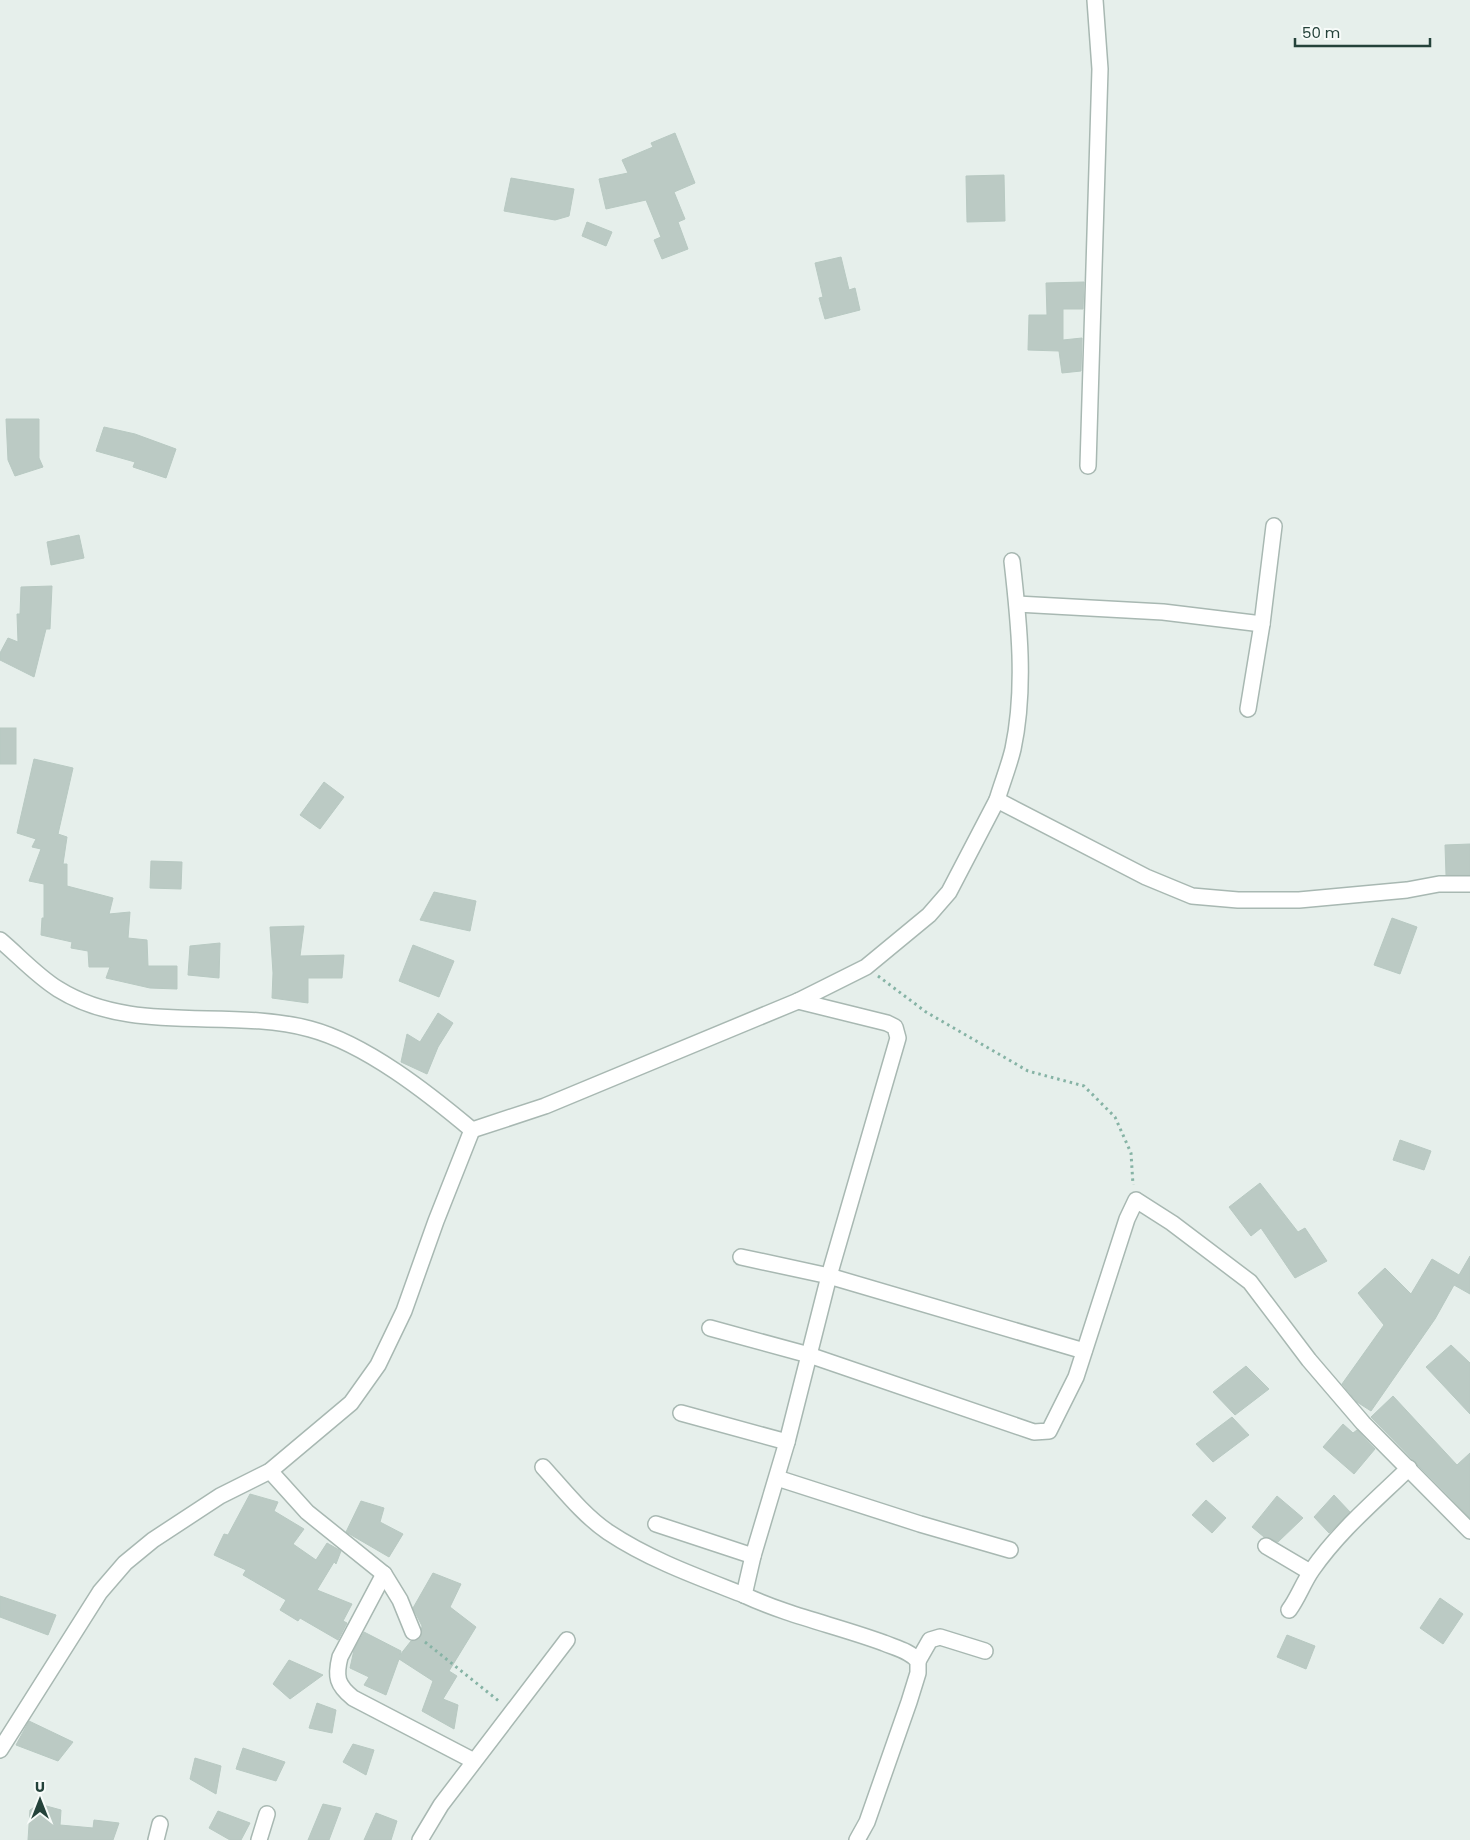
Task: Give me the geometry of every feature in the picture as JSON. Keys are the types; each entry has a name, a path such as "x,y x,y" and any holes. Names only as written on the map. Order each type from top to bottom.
{"street":[{"path":"1088,466 1100,69 1095,0"},
{"path":"1248,709 1262,624 1274,526"},
{"path":"472,1130 545,1106 798,1001 866,968 929,915 950,892 997,800 1013,748 1020,682 1017,604 1012,562"},
{"path":"1017,604 1164,612 1262,624"},
{"path":"997,800 1146,878 1192,896 1238,900 1299,900 1407,890 1439,884 1470,884"},
{"path":"0,940 58,988 88,1003 122,1013 192,1019 248,1020 310,1029 362,1050 472,1130"},
{"path":"744,1595 753,1556 787,1442 829,1276 898,1038 895,1027 887,1023 798,1001"},
{"path":"0,1750 100,1592 125,1563 153,1540 220,1496 270,1471 351,1403 378,1365 404,1311 436,1221 472,1130"},
{"path":"710,1328 809,1355 953,1405 1042,1433 1050,1431 1076,1377 1127,1218 1136,1200 1172,1223 1250,1282 1309,1360 1362,1423 1470,1531"},
{"path":"741,1257 829,1276 1084,1351"},
{"path":"681,1413 787,1442"},
{"path":"543,1467 607,1531 638,1550 764,1604 863,1635 913,1655 918,1661"},
{"path":"1289,1610 1300,1594 1310,1572 1342,1532 1409,1468"},
{"path":"270,1471 306,1512 384,1574 400,1600 412,1632"},
{"path":"777,1478 1010,1550"},
{"path":"656,1524 753,1556"},
{"path":"1266,1546 1310,1572"},
{"path":"384,1574 340,1657 337,1671 338,1684 353,1698 474,1761"},
{"path":"857,1840 867,1822 910,1702 918,1673 918,1661 930,1640 940,1637 985,1651"},
{"path":"420,1840 441,1805 566,1640"},
{"path":"259,1840 266,1814"},
{"path":"156,1840 160,1824"}],"path":[{"path":"866,968 926,1012 1028,1071 1084,1086 1115,1117 1131,1153 1136,1200"},
{"path":"412,1632 512,1712"}],"building":[{"path":"675,133 695,183 674,192 685,219 678,222 688,249 662,259 654,240 661,237 646,200 606,209 599,179 628,173 622,160 653,147 651,143"},
{"path":"1004,175 1005,221 967,222 966,176"},
{"path":"511,178 574,189 569,216 555,220 504,211"},
{"path":"587,222 612,232 606,246 582,236"},
{"path":"841,257 849,290 855,288 860,310 825,319 819,298 823,297 815,263"},
{"path":"1084,282 1083,309 1063,309 1063,340 1082,338 1081,371 1062,373 1059,351 1028,350 1029,315 1047,315 1046,283"},
{"path":"6,419 39,419 39,458 43,467 15,476 8,460"},
{"path":"104,427 135,434 176,449 166,478 133,467 135,462 96,451"},
{"path":"79,535 84,558 51,565 47,542"},
{"path":"52,586 50,629 46,629 34,677 0,660 0,653 8,638 18,642 17,614 20,614 21,587"},
{"path":"0,728 16,728 16,764 0,764"},
{"path":"34,759 73,768 58,834 67,837 63,864 67,864 67,886 113,898 109,914 130,912 128,938 147,940 148,966 177,966 177,989 150,988 106,978 110,967 89,967 88,951 71,948 72,942 41,935 42,918 44,918 44,884 29,881 41,849 32,847 36,839 17,833"},
{"path":"324,782 344,797 320,829 300,815"},
{"path":"1470,844 1470,875 1446,875 1445,845"},
{"path":"151,861 182,862 181,889 150,888"},
{"path":"434,892 476,901 470,931 420,920"},
{"path":"1392,918 1417,927 1400,974 1374,965"},
{"path":"304,926 300,956 344,955 342,978 308,978 308,1003 272,998 273,973 270,927"},
{"path":"220,943 219,978 188,975 190,946"},
{"path":"413,945 454,961 439,997 399,981"},
{"path":"438,1013 453,1023 438,1047 427,1074 401,1062 407,1034 420,1042"},
{"path":"1400,1140 1431,1151 1424,1170 1393,1160"},
{"path":"1260,1183 1298,1232 1305,1228 1327,1261 1295,1278 1261,1228 1251,1236 1229,1207"},
{"path":"1470,1256 1470,1294 1454,1285 1435,1319 1371,1411 1357,1402 1342,1384 1384,1325 1358,1293 1385,1268 1411,1294 1432,1259 1459,1275"},
{"path":"1451,1345 1470,1363 1470,1414 1426,1367"},
{"path":"1246,1366 1269,1389 1235,1415 1213,1392"},
{"path":"1393,1396 1457,1465 1470,1453 1470,1518 1371,1417"},
{"path":"1232,1417 1249,1435 1213,1462 1196,1444"},
{"path":"1343,1424 1353,1433 1357,1430 1375,1449 1354,1474 1323,1447"},
{"path":"250,1494 278,1502 274,1511 304,1529 293,1544 316,1560 327,1543 341,1551 336,1564 334,1562 317,1590 352,1604 343,1621 347,1623 338,1640 300,1618 298,1621 280,1610 286,1600 243,1575 246,1570 214,1555 224,1534 228,1535"},
{"path":"1334,1495 1350,1512 1329,1533 1314,1517"},
{"path":"1277,1496 1303,1518 1278,1542 1264,1537 1252,1527"},
{"path":"1206,1500 1226,1518 1212,1533 1192,1515"},
{"path":"361,1501 384,1508 380,1522 403,1534 389,1557 346,1532"},
{"path":"433,1573 461,1584 450,1607 476,1627 449,1671 457,1676 443,1699 458,1705 454,1729 422,1711 433,1681 399,1659 386,1695 364,1685 369,1677 350,1668 354,1650 364,1632 401,1651 400,1655 411,1641 420,1638 422,1626 413,1608"},
{"path":"0,1596 56,1615 48,1635 0,1617"},
{"path":"1440,1598 1463,1614 1443,1644 1420,1628"},
{"path":"1287,1635 1315,1646 1306,1669 1277,1657"},
{"path":"289,1660 323,1675 290,1699 273,1684"},
{"path":"317,1703 336,1710 332,1733 309,1728"},
{"path":"29,1721 73,1742 58,1761 16,1745"},
{"path":"353,1744 374,1750 366,1775 343,1762"},
{"path":"243,1748 285,1762 276,1781 236,1769"},
{"path":"195,1758 221,1766 216,1794 190,1779"},
{"path":"39,1804 61,1810 60,1825 93,1828 94,1820 119,1823 113,1840 28,1840 30,1810"},
{"path":"323,1804 341,1808 329,1840 308,1840"},
{"path":"218,1811 250,1823 241,1840 230,1840 209,1828"},
{"path":"376,1813 397,1821 391,1840 364,1840"}]}
